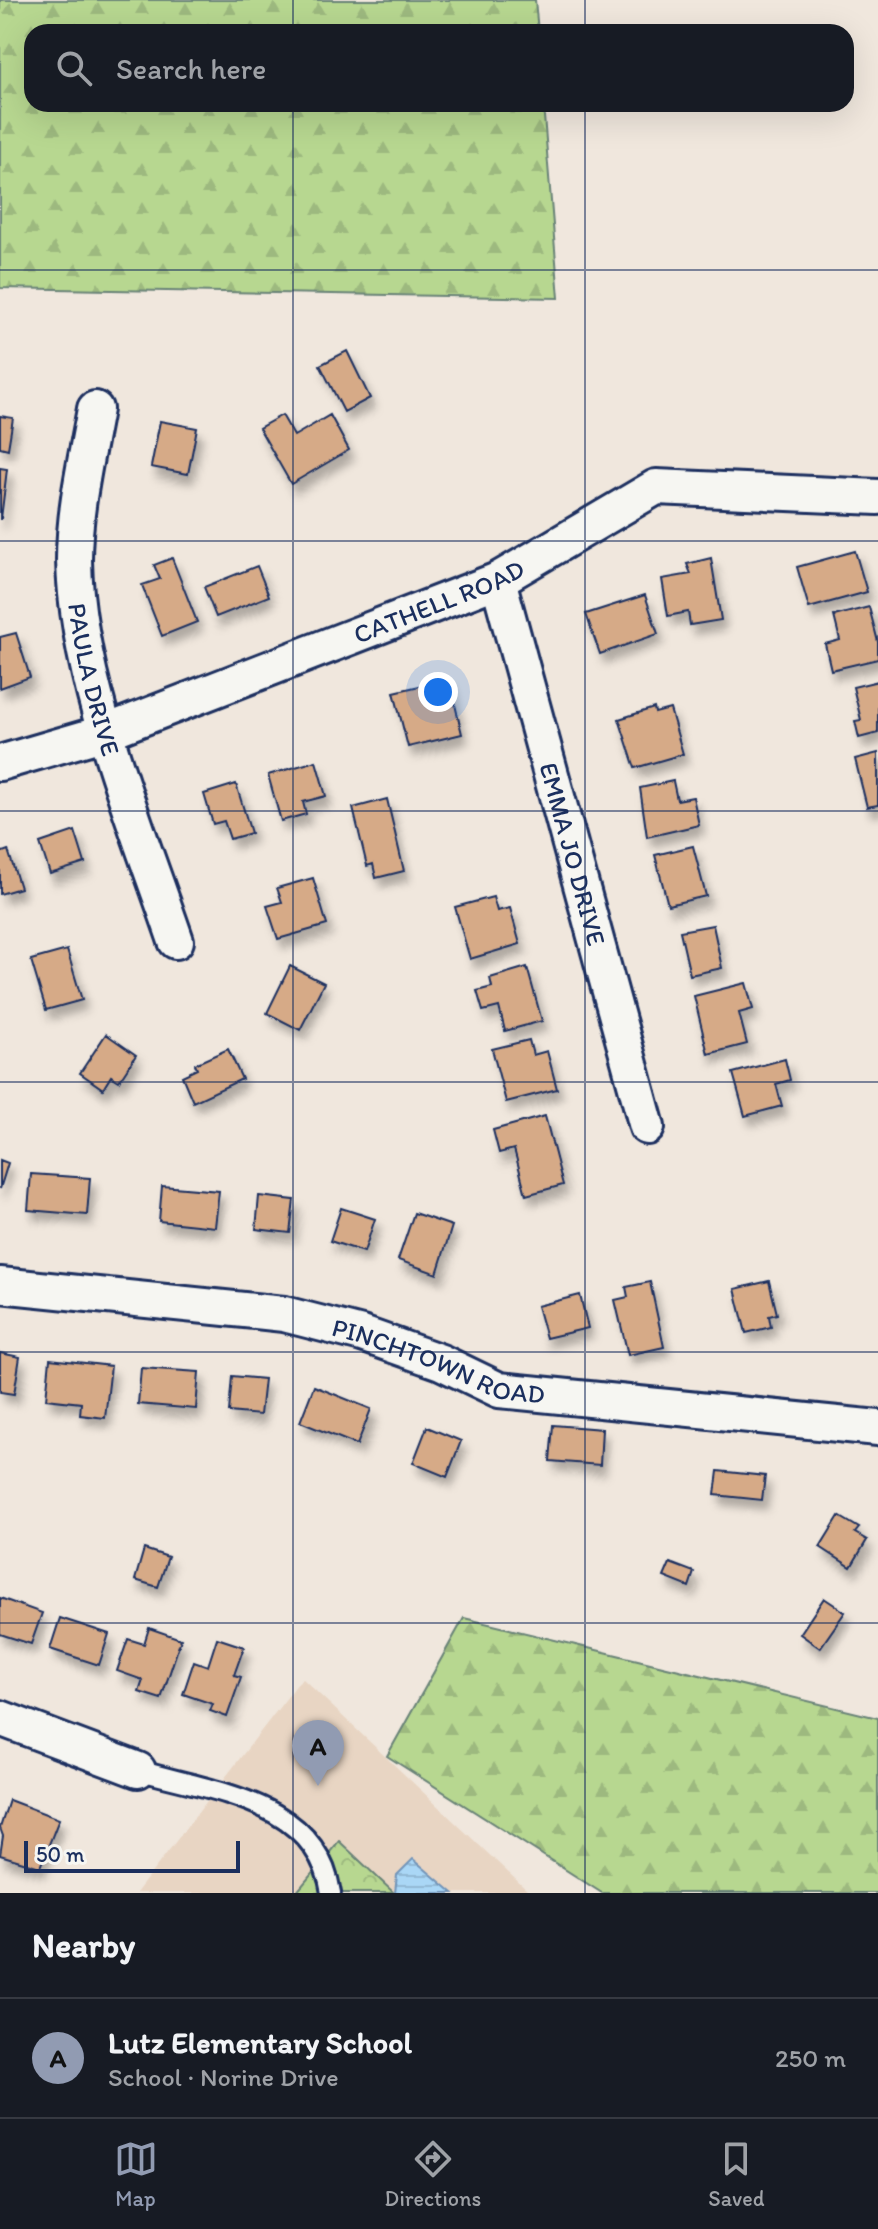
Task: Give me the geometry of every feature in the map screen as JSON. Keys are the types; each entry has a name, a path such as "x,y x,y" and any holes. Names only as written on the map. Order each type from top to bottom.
{"street":[{"name":"PAULA DRIVE","path":"95,409 79,500 74,557 76,606 106,732 176,941"},
{"name":"CATHELL ROAD","path":"0,763 106,732 498,580 656,487 878,497"},
{"name":"EMMA JO DRIVE","path":"498,580 647,1127"},
{"name":"PINCHTOWN ROAD","path":"0,1285 284,1314 362,1334 441,1362 499,1390 878,1428"},
{"path":"0,1718 138,1770"}],"lane":[{"path":"138,1770 277,1811 306,1833 328,1873 331,1893"}],"shaded area":[{"path":"302,1678 530,1893 136,1893"}],"green space":[{"path":"0,0 535,0 537,24 24,24 24,112 544,112 559,298 0,288"},
{"path":"464,1618 878,1718 878,1893 602,1893 387,1756"},
{"path":"339,1841 394,1893 296,1893"}],"water":[{"path":"413,1859 453,1893 395,1893 397,1875"}],"building":[{"path":"347,351 370,398 344,412 320,365"},
{"path":"282,415 294,436 330,415 349,450 291,484 259,428"},
{"path":"0,416 13,418 8,449 0,447"},
{"path":"160,421 197,428 188,474 151,467"},
{"path":"0,468 7,469 1,519 0,519"},
{"path":"855,551 867,592 809,608 797,567"},
{"path":"172,558 197,622 162,636 142,585 160,579 154,565"},
{"path":"711,558 721,620 690,625 688,612 668,616 662,579 691,574 687,564"},
{"path":"257,566 269,596 216,617 204,587"},
{"path":"645,595 658,634 600,654 586,614"},
{"path":"869,607 878,642 878,659 831,670 825,644 840,640 834,616"},
{"path":"16,633 30,677 0,688 0,637"},
{"path":"449,679 462,734 408,747 394,692"},
{"path":"878,681 878,733 859,738 855,721 861,720 853,687"},
{"path":"654,708 655,713 670,709 683,754 635,768 619,719"},
{"path":"878,753 878,805 867,807 855,759"},
{"path":"316,761 326,796 303,802 306,814 281,821 268,775"},
{"path":"673,781 677,800 693,797 699,825 647,837 640,788"},
{"path":"236,784 251,833 230,839 224,821 213,824 204,794"},
{"path":"387,799 404,871 376,878 373,864 367,866 353,808"},
{"path":"75,831 85,863 50,874 40,843"},
{"path":"693,846 706,896 668,905 655,855"},
{"path":"8,850 20,888 0,894 0,853"},
{"path":"313,878 327,925 278,939 267,906 282,902 277,888"},
{"path":"493,897 497,911 510,908 520,944 470,959 455,907"},
{"path":"713,925 722,968 690,975 680,931"},
{"path":"67,950 82,1000 46,1010 31,960"},
{"path":"290,966 324,983 300,1030 267,1013"},
{"path":"527,967 542,1021 505,1031 499,1007 483,1011 477,991 492,987 490,978"},
{"path":"746,983 753,1009 739,1013 747,1044 708,1054 694,996"},
{"path":"106,1034 136,1055 119,1081 111,1076 103,1089 80,1073"},
{"path":"529,1040 533,1055 547,1051 557,1089 506,1102 492,1049"},
{"path":"228,1049 242,1079 193,1102 182,1076 197,1069 195,1064"},
{"path":"785,1059 790,1080 776,1084 782,1106 745,1116 733,1073"},
{"path":"545,1116 563,1185 526,1195 514,1149 499,1153 493,1130"},
{"path":"0,1160 8,1163 0,1189"},
{"path":"31,1174 90,1178 87,1215 28,1210"},
{"path":"162,1186 219,1191 215,1227 159,1221"},
{"path":"259,1196 294,1200 290,1233 256,1229"},
{"path":"341,1208 375,1219 364,1252 330,1241"},
{"path":"414,1213 452,1226 437,1274 398,1260"},
{"path":"769,1281 777,1314 769,1316 771,1327 746,1333 735,1289"},
{"path":"650,1282 664,1347 628,1355 615,1300 628,1297 626,1287"},
{"path":"580,1295 588,1328 546,1338 537,1306"},
{"path":"0,1353 20,1357 14,1394 0,1392"},
{"path":"50,1359 111,1366 105,1418 80,1415 81,1403 46,1399"},
{"path":"141,1368 199,1372 196,1409 138,1404"},
{"path":"232,1376 264,1379 260,1415 229,1412"},
{"path":"314,1386 371,1409 357,1445 300,1422"},
{"path":"553,1425 602,1429 600,1465 550,1461"},
{"path":"427,1427 461,1441 447,1477 413,1463"},
{"path":"718,1471 765,1476 762,1500 715,1495"},
{"path":"839,1516 859,1528 855,1533 867,1540 851,1567 820,1547"},
{"path":"144,1549 168,1557 158,1587 135,1580"},
{"path":"670,1563 694,1572 689,1587 664,1577"},
{"path":"0,1598 42,1613 31,1644 0,1634"},
{"path":"824,1598 845,1612 820,1648 800,1634"},
{"path":"60,1618 109,1634 99,1665 50,1649"},
{"path":"149,1628 181,1639 161,1699 139,1692 143,1680 117,1671 128,1639 144,1644"},
{"path":"217,1638 244,1647 234,1675 241,1677 227,1717 210,1711 213,1704 183,1694 194,1661 208,1666"},
{"path":"9,1800 59,1819 40,1867 0,1855 3,1836 0,1828"}],"place":[{"name":"Lutz Elementary School","path":"318,1786"}]}
